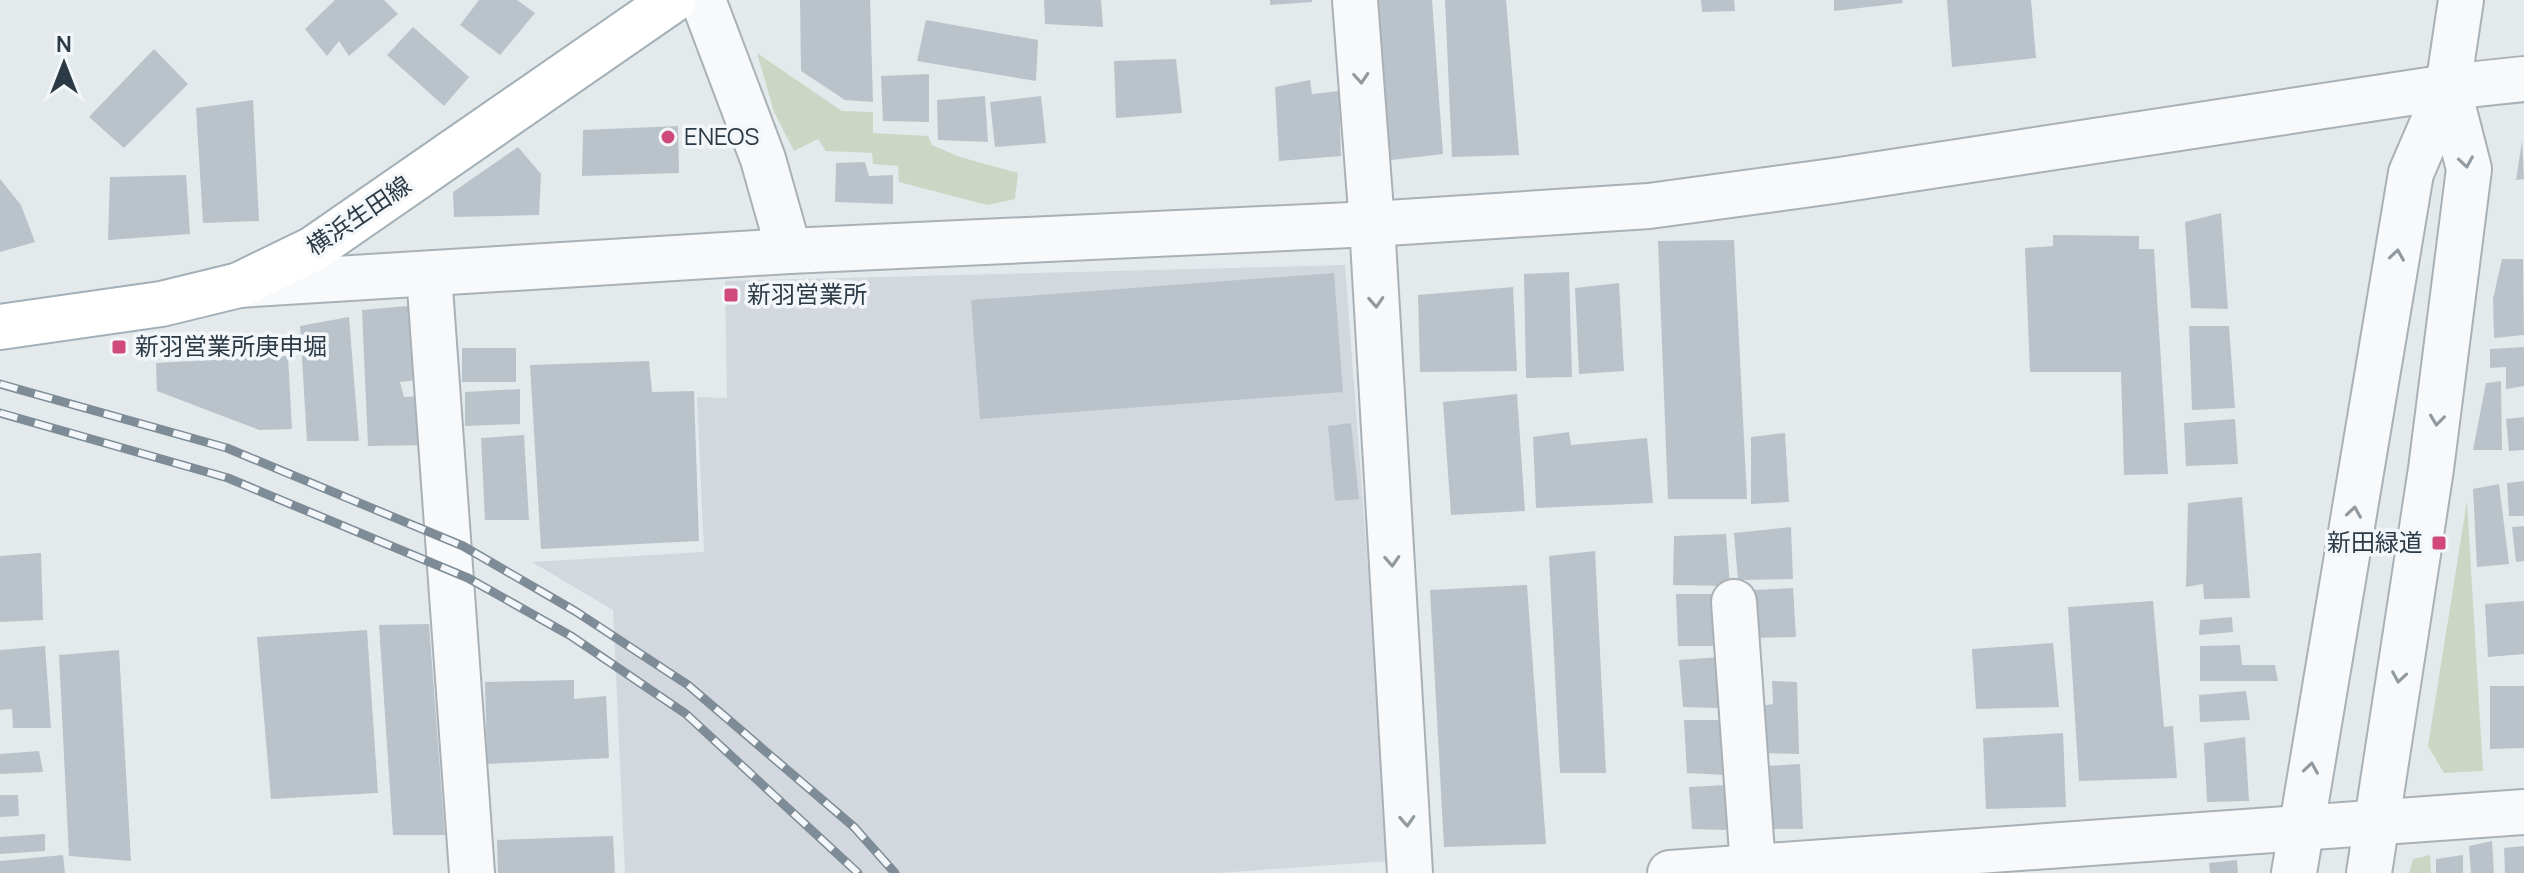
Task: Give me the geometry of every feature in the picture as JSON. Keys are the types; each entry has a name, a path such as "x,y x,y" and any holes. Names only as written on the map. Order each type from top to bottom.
{"main road":[{"name":"横浜生田線","path":"0,327 161,304 239,285 313,249 673,0"}],"street":[{"path":"703,0 763,159 789,251"},
{"path":"1355,0 1372,224 1410,873"},
{"path":"2294,873 2411,173 2448,87 2461,0"},
{"path":"239,285 789,251 1372,224 1649,206 2448,87 2524,79"},
{"path":"2369,873 2431,469 2469,169 2448,87"},
{"path":"429,274 472,873"},
{"path":"1734,602 1753,867"},
{"path":"1670,873 2524,812"}],"shaded area":[{"path":"1345,265 1390,861 1218,873 625,873 613,610 532,562 704,552 697,397 727,398 725,281"}],"green space":[{"path":"757,53 842,111 873,112 873,133 928,136 932,145 960,157 1018,173 1015,199 987,205 899,182 898,166 873,164 872,153 826,151 818,139 794,151 774,112"},
{"path":"2467,501 2483,771 2444,773 2428,746"},
{"path":"2430,855 2431,873 2409,873 2413,859"}],"building":[{"path":"335,0 384,0 398,14 349,56 339,41 327,56 305,29"},
{"path":"479,0 517,0 535,13 500,55 460,25"},
{"path":"800,0 870,0 873,102 845,100 801,71"},
{"path":"1044,0 1101,0 1103,27 1045,24"},
{"path":"1270,0 1312,0 1312,2 1270,5"},
{"path":"1379,0 1432,0 1443,154 1383,161"},
{"path":"1445,0 1506,0 1519,155 1452,157"},
{"path":"1701,0 1734,0 1735,11 1702,12"},
{"path":"1834,0 1902,0 1903,3 1834,11"},
{"path":"1947,0 2031,0 2036,58 1952,67"},
{"path":"926,20 1038,40 1036,81 917,61"},
{"path":"413,27 469,77 444,106 387,55"},
{"path":"154,49 188,84 124,148 89,117"},
{"path":"1176,59 1182,113 1116,118 1114,61"},
{"path":"929,74 929,122 883,121 881,76"},
{"path":"1310,80 1312,94 1339,91 1341,156 1279,161 1275,87"},
{"path":"985,96 988,142 938,140 937,100"},
{"path":"1041,96 1046,143 995,147 990,102"},
{"path":"253,100 259,221 203,223 196,108"},
{"path":"678,126 679,173 582,176 583,130"},
{"path":"2522,141 2524,179 2516,180"},
{"path":"518,147 541,174 539,215 454,217 453,192"},
{"path":"865,162 869,176 893,175 893,204 835,202 836,163"},
{"path":"186,175 190,234 108,240 110,177"},
{"path":"0,179 21,205 35,242 0,252"},
{"path":"2221,213 2228,309 2191,308 2185,222"},
{"path":"2053,235 2139,236 2139,249 2154,249 2168,474 2124,475 2121,372 2030,372 2025,248 2053,246"},
{"path":"1734,240 1747,499 1668,499 1658,241"},
{"path":"2502,259 2523,259 2524,335 2494,338 2493,299"},
{"path":"1569,272 1572,377 1526,378 1524,274"},
{"path":"1334,273 1343,392 980,419 971,300"},
{"path":"1619,283 1624,371 1579,374 1575,288"},
{"path":"1513,287 1517,371 1420,372 1418,295"},
{"path":"418,305 424,379 400,382 404,397 426,396 427,445 368,446 362,310"},
{"path":"349,317 359,441 307,441 300,326"},
{"path":"2189,326 2229,326 2235,408 2192,410"},
{"path":"2524,347 2524,386 2506,389 2506,367 2490,368 2490,349"},
{"path":"462,348 516,348 516,382 462,382"},
{"path":"288,356 292,429 259,430 157,391 156,363"},
{"path":"649,361 652,392 694,391 699,541 541,549 530,365"},
{"path":"2501,381 2502,450 2473,450 2486,383"},
{"path":"520,389 520,424 465,426 465,392"},
{"path":"1517,394 1525,511 1451,515 1443,402"},
{"path":"2524,417 2524,450 2509,451 2506,419"},
{"path":"2235,419 2238,464 2186,466 2184,423"},
{"path":"1351,423 1359,499 1335,501 1328,426"},
{"path":"1569,432 1571,445 1647,438 1653,503 1536,508 1533,437"},
{"path":"1785,433 1789,502 1751,504 1751,437"},
{"path":"524,435 529,520 485,520 481,438"},
{"path":"2524,481 2524,516 2509,516 2507,483"},
{"path":"2499,484 2509,564 2477,567 2473,489"},
{"path":"2242,497 2250,598 2204,599 2203,584 2186,587 2188,503"},
{"path":"2524,526 2524,561 2516,562 2512,527"},
{"path":"1791,527 1793,579 1738,580 1734,533"},
{"path":"1726,534 1730,586 1673,585 1674,536"},
{"path":"1595,551 1606,773 1560,773 1549,556"},
{"path":"41,553 43,620 0,622 0,556"},
{"path":"1527,585 1546,844 1444,847 1430,590"},
{"path":"1793,588 1796,637 1753,638 1753,590"},
{"path":"1676,594 1716,594 1718,646 1678,646"},
{"path":"2153,601 2164,727 2173,726 2177,778 2079,781 2068,607"},
{"path":"2524,601 2524,654 2488,657 2485,604"},
{"path":"2232,617 2233,632 2199,635 2200,620"},
{"path":"429,624 445,835 393,835 379,625"},
{"path":"367,630 378,793 271,799 257,637"},
{"path":"2053,643 2059,707 1976,709 1972,649"},
{"path":"2240,645 2242,665 2275,665 2278,681 2200,681 2200,646"},
{"path":"45,646 51,728 13,728 12,709 0,710 0,650"},
{"path":"119,650 131,861 69,856 59,655"},
{"path":"1720,657 1720,708 1683,707 1679,660"},
{"path":"574,680 574,699 606,696 609,758 487,764 485,682"},
{"path":"1772,681 1797,682 1799,754 1760,753 1756,707 1773,704"},
{"path":"2490,686 2524,686 2524,748 2490,749"},
{"path":"2246,691 2250,720 2200,722 2199,695"},
{"path":"1684,720 1721,720 1724,775 1687,773"},
{"path":"2063,733 2066,807 1986,809 1983,738"},
{"path":"2245,737 2249,801 2207,802 2204,743"},
{"path":"39,751 43,772 0,774 0,754"},
{"path":"1800,764 1803,829 1770,829 1765,766"},
{"path":"1726,785 1726,830 1692,829 1689,787"},
{"path":"0,795 18,795 19,816 0,817"},
{"path":"45,834 45,851 0,854 0,837"},
{"path":"613,836 615,873 498,873 497,840"},
{"path":"2492,841 2494,873 2471,873 2469,846"},
{"path":"2524,846 2524,873 2505,873 2504,848"},
{"path":"63,855 65,873 0,873 0,861"},
{"path":"2463,855 2463,873 2436,873 2436,859"},
{"path":"2237,860 2238,873 2210,873 2209,863"}],"railway":[{"path":"0,384 227,448 463,546 575,611 688,685 854,827 895,873"},
{"path":"0,413 228,478 468,578 571,636 686,714 858,873"}],"place":[{"name":"ENEOS","path":"668,137"},
{"name":"新羽営業所","path":"731,295"},
{"name":"新羽営業所庚申堀","path":"119,347"},
{"name":"新田緑道","path":"2439,543"}]}
